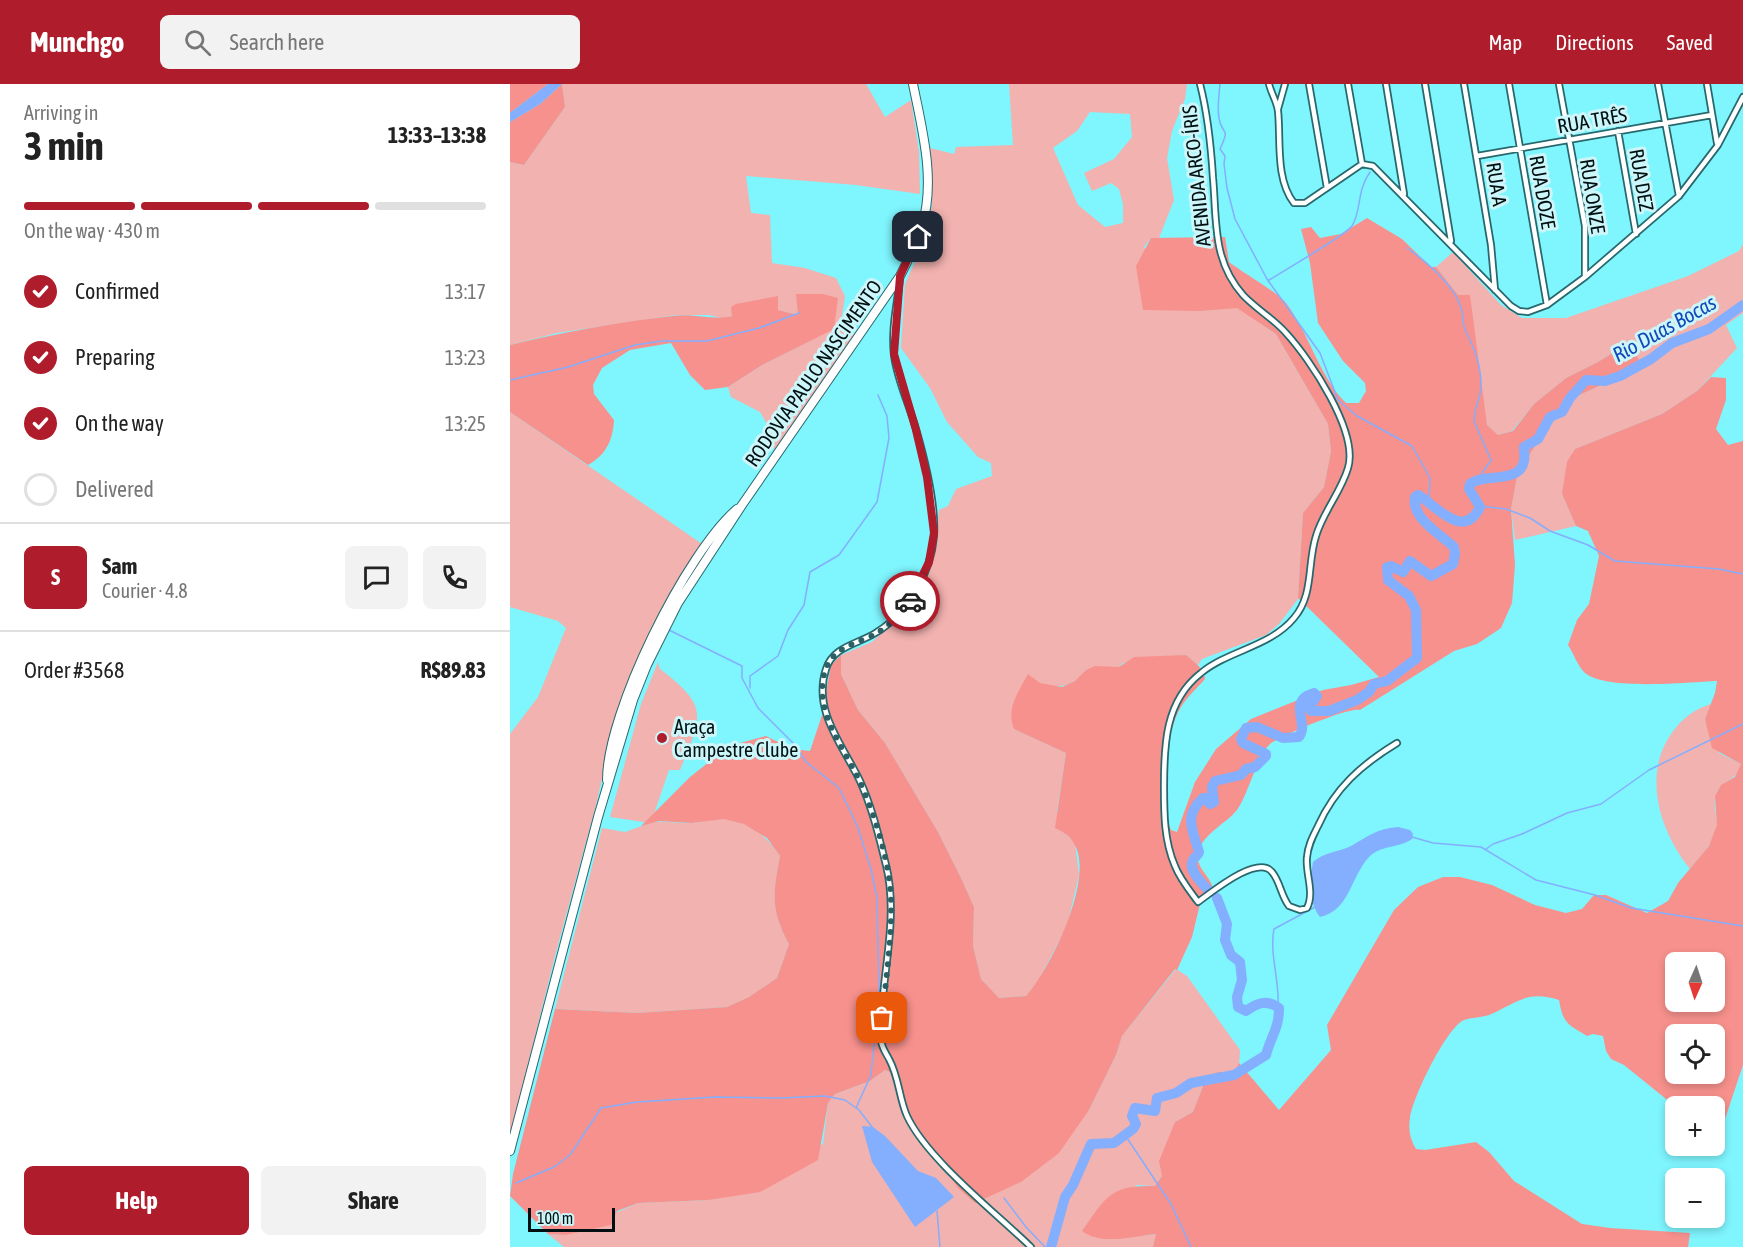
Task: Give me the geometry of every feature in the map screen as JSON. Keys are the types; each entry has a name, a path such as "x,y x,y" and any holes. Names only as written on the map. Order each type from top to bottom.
{"main road":[{"name":"RODOVIA PAULO NASCIMENTO","path":"510,1151 607,785 610,756 620,717 658,625 695,561 727,520 742,505 900,276 918,237 926,206 926,154 914,84"}],"street":[{"name":"AVENIDA ARCO-ÍRIS","path":"1200,84 1210,135 1216,236 1224,263 1243,295 1285,331 1316,373 1347,437 1349,465 1315,538 1305,602 1296,616 1275,636 1198,675 1177,700 1169,722 1164,752 1164,811 1167,835 1175,867 1198,902 1233,878 1261,867 1267,868 1274,874 1289,906 1300,910 1307,908 1310,900 1306,866 1309,843 1331,798 1357,772 1397,743"},
{"path":"1269,84 1278,109 1282,165 1291,200 1296,205 1327,188 1362,164 1373,166 1452,243 1495,290 1519,311 1532,312 1547,305 1585,277 1679,195 1718,145 1743,97"},
{"path":"1278,109 1285,84"},
{"path":"1309,84 1327,188"},
{"path":"1348,84 1362,164"},
{"path":"1386,84 1404,195"},
{"path":"1425,84 1452,243"},
{"name":"RUA A","path":"1464,84 1491,245 1495,290"},
{"name":"RUA DOZE","path":"1509,84 1547,305"},
{"name":"RUA ONZE","path":"1559,84 1585,226 1585,277"},
{"path":"1658,84 1679,195"},
{"path":"1707,84 1718,145"},
{"name":"RUA TRÊS","path":"1477,156 1712,115"},
{"name":"RUA DEZ","path":"1618,132 1636,234"},
{"path":"900,276 894,354 927,477 933,518 933,545 929,562 904,609 876,633 839,651 829,662 824,675 824,698 831,729 864,791 888,874 891,901 881,1041 896,1075 904,1109 929,1148 1031,1247"}],"shaded area":[{"path":"510,84 548,84 510,113"},
{"path":"562,84 866,84 885,117 911,100 919,152 920,194 856,185 746,176 751,213 770,215 772,263 805,268 836,278 845,296 840,328 855,335 775,452 767,424 760,412 731,397 728,387 762,365 833,329 835,316 797,294 798,315 778,310 778,296 724,319 709,315 676,315 557,333 510,345 510,162 524,165 565,107"},
{"path":"562,84 565,107 524,165 510,162 510,122 540,104"},
{"path":"1009,84 1187,84 1185,99 1172,131 1167,158 1174,200 1159,238 1151,238 1144,247 1201,311 1237,307 1276,334 1328,424 1331,451 1324,487 1303,513 1298,599 1279,624 1266,635 1202,659 1198,665 1186,655 1123,663 1119,667 1086,670 1076,680 1066,685 1054,686 1040,683 1014,729 1066,753 1057,812 1066,834 1075,843 1079,875 1067,926 1038,981 1026,996 999,998 981,979 973,946 974,907 961,878 938,832 885,743 858,710 841,674 841,655 872,642 910,606 933,562 939,510 948,506 956,489 992,476 991,463 978,457 947,422 930,388 901,348 905,284 923,244 932,206 930,148 954,154 956,147 1013,145","holes":["1090,112 1130,114 1132,137 1114,159 1084,173 1092,191 1111,183 1119,189 1123,204 1123,223 1105,227 1078,205 1053,148 1077,131"]},
{"path":"1367,218 1402,239 1431,267 1436,267 1458,295 1470,295 1487,425 1498,435 1513,431 1534,404 1566,378 1630,342 1642,366 1573,398 1543,434 1518,472 1511,509 1515,565 1512,603 1501,628 1477,644 1454,651 1360,710 1343,712 1315,722 1270,744 1261,757 1237,810 1208,836 1200,848 1199,864 1213,888 1200,904 1192,937 1177,970 1175,969 1122,1036 1116,1055 1089,1110 1059,1153 1021,1182 975,1203 958,1188 909,1117 898,1076 885,1070 870,1081 835,1094 828,1103 818,1160 760,1192 708,1200 638,1203 617,1211 611,1225 565,1235 548,1234 510,1196 513,1174 555,1009 637,1013 727,1007 749,997 777,978 789,944 776,911 775,891 780,856 767,838 744,824 724,819 691,823 659,821 641,826 690,777 733,745 766,736 792,749 810,751 822,715 831,665 841,655 841,674 858,710 885,743 938,832 961,878 974,907 973,946 981,979 999,998 1026,996 1036,983 1047,966 1068,922 1079,876 1079,857 1073,842 1055,828 1066,753 1014,729 1012,707 1028,674 1040,683 1062,687 1075,681 1086,670 1095,666 1119,667 1134,657 1186,655 1198,666 1205,679 1181,707 1171,733 1168,750 1166,803 1171,830 1177,832 1195,782 1216,749 1251,719 1323,690 1379,677 1298,598 1303,513 1324,487 1331,451 1328,424 1276,334 1237,308 1201,311 1143,310 1136,266 1151,238 1225,237 1229,262 1286,303 1337,393 1346,403 1359,403 1366,391 1365,383 1343,361 1318,323 1310,263 1301,229 1311,227 1320,238 1341,234"},
{"path":"1743,244 1743,313 1726,325 1737,348 1697,391 1662,414 1575,449 1562,494 1576,526 1515,540 1511,509 1518,472 1543,434 1573,398 1642,366 1629,342 1598,362 1566,378 1534,404 1512,431 1498,435 1487,425 1480,385 1458,295 1436,267 1453,252 1501,305 1522,318 1566,318 1688,276 1739,251"},
{"path":"796,294 823,294 838,298 834,329 762,365 728,387 705,390 690,375 671,343 630,350 602,368 593,385 594,394 614,420 613,427 604,452 588,465 510,412 510,345 652,318 680,315 732,316 731,307 736,304 778,296 778,310 798,315"},
{"path":"1711,377 1726,378 1726,400 1716,429 1728,445 1743,441 1743,1065 1725,1119 1725,1096 1665,1096 1665,1098 1624,1065 1611,1059 1606,1051 1603,1036 1593,1034 1587,1036 1570,1025 1562,1014 1559,1000 1538,996 1522,999 1489,1015 1462,1021 1455,1028 1438,1051 1423,1081 1412,1108 1409,1126 1416,1149 1425,1150 1476,1142 1489,1152 1514,1181 1582,1224 1690,1233 1688,1247 1153,1247 1156,1234 1108,1239 1090,1236 1082,1231 1111,1195 1128,1188 1155,1186 1162,1176 1159,1161 1175,1122 1193,1112 1207,1076 1218,1072 1234,1073 1239,1063 1279,1110 1331,1050 1327,1025 1394,910 1418,887 1443,877 1460,877 1492,885 1535,905 1566,913 1582,909 1594,895 1606,895 1647,913 1668,901 1678,883 1709,846 1717,825 1715,796 1721,785 1735,777 1741,764 1712,748 1705,719 1717,681 1629,684 1596,679 1582,670 1568,645 1577,620 1589,604 1599,556 1588,531 1576,526 1562,494 1567,462 1575,449 1662,414 1697,391"},
{"path":"510,412 705,546 681,582 612,735 510,1136 510,734 538,697 566,628 558,621 510,607"},
{"path":"658,662 660,669 687,693 694,703 697,724 680,770 669,770 651,823 734,820 763,836 780,856 775,891 776,911 789,944 777,978 749,997 727,1007 637,1013 555,1009 602,828 625,832 650,823 610,817 641,704"},
{"path":"1711,704 1705,719 1719,753 1741,764 1735,776 1721,786 1716,794 1717,823 1714,836 1690,869 1679,854 1663,819 1656,782 1658,764 1664,746 1678,725 1700,708"},
{"path":"1176,969 1187,976 1240,1050 1239,1066 1234,1073 1218,1072 1207,1076 1193,1112 1175,1122 1162,1176 1155,1186 1136,1185 1109,1239 1157,1234 1153,1247 564,1247 548,1234 565,1235 638,1203 708,1200 823,1144 828,1103 835,1094 870,1081 885,1070 898,1076 901,1090 975,1202 986,1196 1089,1110 1116,1055 1122,1036"}],"water":[{"path":"548,84 562,84 540,104 510,122 510,113"},
{"path":"1398,827 1410,830 1413,834 1412,839 1384,848 1369,857 1338,908 1320,917 1312,898 1313,862 1377,832"},
{"path":"862,1126 873,1127 885,1136 918,1171 936,1178 954,1197 915,1227 872,1162"}],"waterway":[{"path":"1220,84 1218,114 1225,134 1220,149 1225,156 1227,188 1235,219 1267,279 1320,353 1338,400 1357,416 1412,446 1430,478 1429,501"},
{"path":"1269,280 1352,226 1363,187 1370,172"},
{"path":"1407,248 1422,259 1451,289 1461,308 1465,329 1477,358 1481,385 1474,421 1491,460 1478,479"},
{"name":"Rio Duas Bocas","path":"1210,892 1192,868 1193,860 1199,852 1192,830 1191,817 1203,798 1206,798 1210,804 1214,802 1212,787 1215,781 1241,775 1246,769 1255,767 1266,756 1243,743 1241,739 1246,728 1257,727 1283,738 1299,737 1302,731 1301,701 1306,697 1314,693 1317,696 1309,708 1311,711 1329,711 1357,700 1369,692 1374,684 1387,681 1417,658 1416,610 1409,596 1388,580 1387,567 1391,566 1403,572 1410,561 1431,576 1453,564 1455,553 1454,547 1422,519 1417,512 1415,497 1418,495 1449,518 1457,521 1466,521 1473,517 1480,507 1469,489 1470,484 1483,479 1516,473 1521,468 1524,459 1524,447 1538,439 1550,417 1562,412 1570,398 1586,380 1605,381 1620,376 1651,359 1672,343 1709,329 1743,305"},
{"path":"510,380 568,367 635,345 662,341 707,341 759,328 799,313"},
{"path":"750,688 750,676 778,656 788,630 804,605 810,572 839,555 877,502 889,438 887,416 878,395"},
{"path":"1480,506 1506,509 1530,518 1550,531 1588,545 1615,561 1719,569 1743,574"},
{"path":"669,630 742,666 742,678 758,708 795,745 806,762 839,788 857,825 871,869 877,898 879,995 871,1075 856,1108"},
{"path":"1486,849 1567,813 1601,804 1649,770 1743,724"},
{"path":"1412,837 1433,843 1481,847 1536,880 1595,895 1631,908 1743,926"},
{"name":"Rio Duas Bocas","path":"1051,1247 1065,1197 1073,1185 1091,1144 1114,1143 1133,1129 1136,1124 1132,1116 1135,1108 1155,1111 1157,1098 1176,1093 1191,1083 1234,1075 1266,1055 1276,1027 1279,1008 1266,1003 1258,1004 1246,1011 1238,1007 1237,997 1242,980 1240,962 1231,955 1225,940 1227,924 1217,898"},
{"path":"1278,1007 1273,948 1274,929 1315,907"},
{"path":"516,1183 554,1167 570,1155 601,1108 637,1102 715,1097 825,1096 845,1100 859,1110 872,1127"},
{"path":"1125,1135 1171,1204 1191,1247"},
{"path":"1004,1198 1045,1247"},
{"path":"937,1211 940,1247"}],"way so far":[{"path":"882,1018 891,901 888,874 875,823 860,781 831,729 824,698 824,675 832,657 849,645 876,633 895,618 910,601"}],"place":[{"name":"Araça Campestre Clube","path":"662,738"}],"route":[{"path":"910,601 929,562 934,533 927,477 894,354 900,276 918,237"}]}
